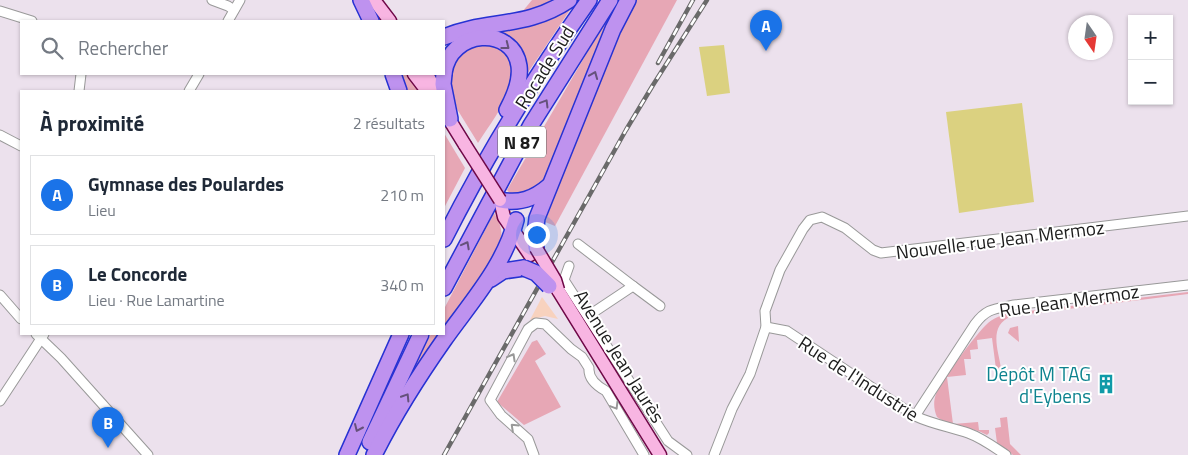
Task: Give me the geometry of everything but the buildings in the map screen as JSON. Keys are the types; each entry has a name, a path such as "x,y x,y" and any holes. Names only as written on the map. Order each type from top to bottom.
{"highway":[{"path":"361,0 382,19"},
{"path":"445,37 462,31 506,24 534,17 552,10 569,0"},
{"name":"Rocade Sud","path":"445,236 465,197 523,99 589,0"},
{"name":"Rocade Sud","path":"445,286 531,125 610,0"},
{"path":"553,288 536,273 530,257 535,227 613,29 628,0"},
{"path":"445,69 448,58 453,50 467,40 480,38 494,39 507,46 514,54 519,67 518,82 509,106 465,197"},
{"path":"394,75 399,90"},
{"path":"444,75 444,90"},
{"path":"445,100 447,115"},
{"path":"500,200 523,201 537,195 550,185"},
{"path":"374,455 393,419 433,356 486,283 508,247 515,225"},
{"path":"486,283 503,271 530,257"},
{"path":"370,402 395,335"},
{"path":"346,455 401,335"},
{"path":"364,455 421,335"}],"main road":[{"path":"374,0 382,19"},
{"path":"415,75 426,90"},
{"path":"428,75 435,90"},
{"name":"Avenue Jean Jaurès","path":"447,115 500,200 509,209 530,257 555,280 553,288 660,455"}],"street":[{"path":"212,0 234,10"},
{"path":"229,20 240,0"},
{"path":"0,11 29,20"},
{"path":"79,90 81,75"},
{"path":"189,90 197,75"},
{"path":"0,135 20,145"},
{"name":"Nouvelle rue Jean Mermoz","path":"766,327 765,311 780,270 810,220 822,216 839,224 873,250 881,253 1188,216"},
{"path":"578,244 660,306"},
{"name":"Avenue Jean Jaurès","path":"569,266 564,280 668,440 687,455"},
{"name":"Rue Jean Mermoz","path":"915,416 975,324 988,311 1014,305 1188,285"},
{"path":"588,316 633,286"},
{"path":"0,296 20,318"},
{"name":"Avenue Jean Jaurès","path":"534,455 528,439 501,414 490,400 528,329 536,323 545,324 582,357 589,368 588,374 596,386 606,392 644,455"},
{"path":"717,454 732,409 750,374 766,327"},
{"name":"Rue de l'Industrie","path":"766,327 787,331 915,416 928,422 970,434 986,441 1006,455"},
{"path":"0,401 40,336 148,455"}],"shaded area":[{"path":"532,0 557,0 529,14 522,12"},
{"path":"636,0 677,0 555,226 545,222 595,89"},
{"path":"616,3 621,5 543,183 529,194 513,197 507,190"},
{"path":"572,7 527,74 520,53 486,33 556,16"},
{"path":"493,45 508,57 511,79 509,91 504,102 478,143 457,109 450,80 453,61 472,46"},
{"path":"724,45 730,93 707,96 699,47"},
{"path":"396,75 409,75 417,90 401,90"},
{"path":"1022,103 1034,202 959,213 946,112"},
{"path":"445,135 465,168 445,206"},
{"path":"494,213 501,230 500,245 496,258 445,334 445,307"},
{"path":"1188,292 1188,294 1012,316 1000,325 997,331 996,338 1001,368 996,369 992,338 977,340 978,349 970,350 971,359 964,359 966,375 947,377 953,424 978,422 979,430 989,430 989,433 987,435 943,421 937,417 934,403 939,387 975,337 989,322 997,317 1004,314"},
{"path":"542,297 558,319 545,316 530,320"},
{"path":"1018,326 1019,342 1008,333 1010,328"},
{"path":"430,335 444,335 393,411 391,410"},
{"path":"537,340 546,354 535,361 561,407 524,425 497,402 532,342"},
{"path":"1007,417 1010,444 1021,455 1013,455 997,443 995,428 1001,427 1000,418"}],"railway":[{"path":"658,63 693,0"},
{"path":"444,455 626,130 707,0"}],"place":[{"name":"Gymnase des Poulardes","path":"766,51"},
{"name":"Dépôt M TAG d'Eybens","path":"1106,384"},
{"name":"Le Concorde","path":"108,448"}]}
